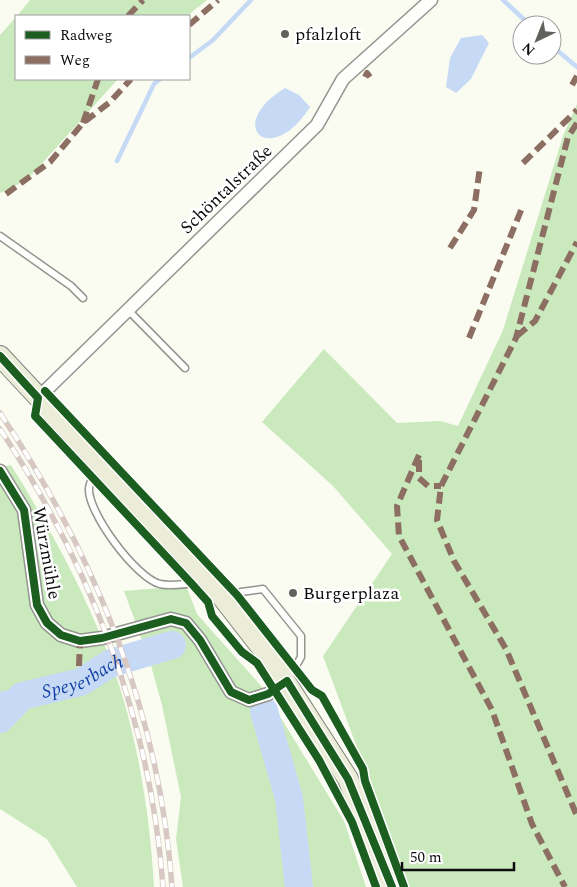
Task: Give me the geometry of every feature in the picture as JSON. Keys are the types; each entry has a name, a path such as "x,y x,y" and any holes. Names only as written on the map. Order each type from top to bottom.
{"main road":[{"path":"0,356 209,580 228,602 287,681 348,779 392,887"}],"street":[{"name":"Schöntalstraße","path":"38,398 317,125 343,79 431,0"},
{"name":"Würzmühle","path":"0,471 4,474 24,510 37,605 47,623 61,635 80,641 102,638 171,619 186,623 191,629 231,692 249,700 268,694 287,681"}],"lane":[{"path":"0,236 71,286 82,298"},
{"path":"128,310 185,368"},
{"path":"101,464 92,477 89,487 92,505 131,562 142,574 160,584 209,580"},
{"path":"228,602 241,592 263,589 301,636 301,657 287,681"}],"green space":[{"path":"30,0 207,0 188,15 18,15"},
{"path":"15,18 15,80 117,80 27,180 0,193 0,35"},
{"path":"577,104 577,887 409,887 323,656 392,554 333,486 262,422 324,349 397,423 440,421 458,426 503,330 563,136"},
{"path":"11,465 40,513 79,587 112,664 129,718 141,774 146,802 154,887 77,887 47,839 0,809 0,467"},
{"path":"186,586 197,614 262,687 344,821 366,887 183,887 176,839 181,797 162,705 150,662 124,591"}],"water":[{"path":"482,35 489,43 471,79 456,93 446,87 450,58 461,38"},
{"path":"285,88 299,95 310,107 295,126 281,136 269,138 260,135 255,127 257,116 267,102"}],"waterway":[{"path":"190,57 213,40 251,0"},
{"path":"503,0 519,15"},
{"path":"562,54 577,67"},
{"path":"117,161 154,84 159,80"},
{"name":"Speyerbach","path":"0,719 22,696 81,682 111,663 172,645"},
{"path":"0,700 22,696"},
{"name":"Speyerbach","path":"264,711 289,798 299,887"}],"railway":[{"path":"0,413 34,467 65,523 93,580 117,639 137,699 153,760 165,823 172,887"},
{"path":"0,429 33,481 62,535 88,591 111,648 130,706 145,765 156,826 163,887"}],"marked path":[{"path":"129,15 143,0"},
{"path":"190,24 218,0"},
{"path":"365,77 367,73 370,77"},
{"path":"572,85 577,76"},
{"path":"83,123 98,80"},
{"path":"6,194 50,162 83,123 110,102 130,80"},
{"path":"523,163 577,110"},
{"path":"577,123 568,137 516,338 441,486 437,520 454,561 506,649 577,816"},
{"path":"450,248 474,210 480,167"},
{"path":"469,338 522,208"},
{"path":"517,336 535,321 577,242"},
{"path":"419,455 397,506 399,536 492,710 532,824 565,887"},
{"path":"419,460 419,478 428,486 441,486"},
{"path":"79,666 80,641"}],"cycle path":[{"path":"0,356 38,398 35,416 191,583 208,602 212,616 242,652 257,663 319,760 352,822 376,887"},
{"path":"45,391 237,595 312,690 322,696 363,769 365,781 404,887"},
{"path":"0,471 24,510 37,605 47,623 61,635 80,641 102,638 171,619 186,623 200,640 231,692 249,700 268,694 287,681 348,779 392,887"}],"place":[{"name":"pfalzloft","path":"285,34"},
{"name":"Burgerplaza","path":"293,593"}]}
